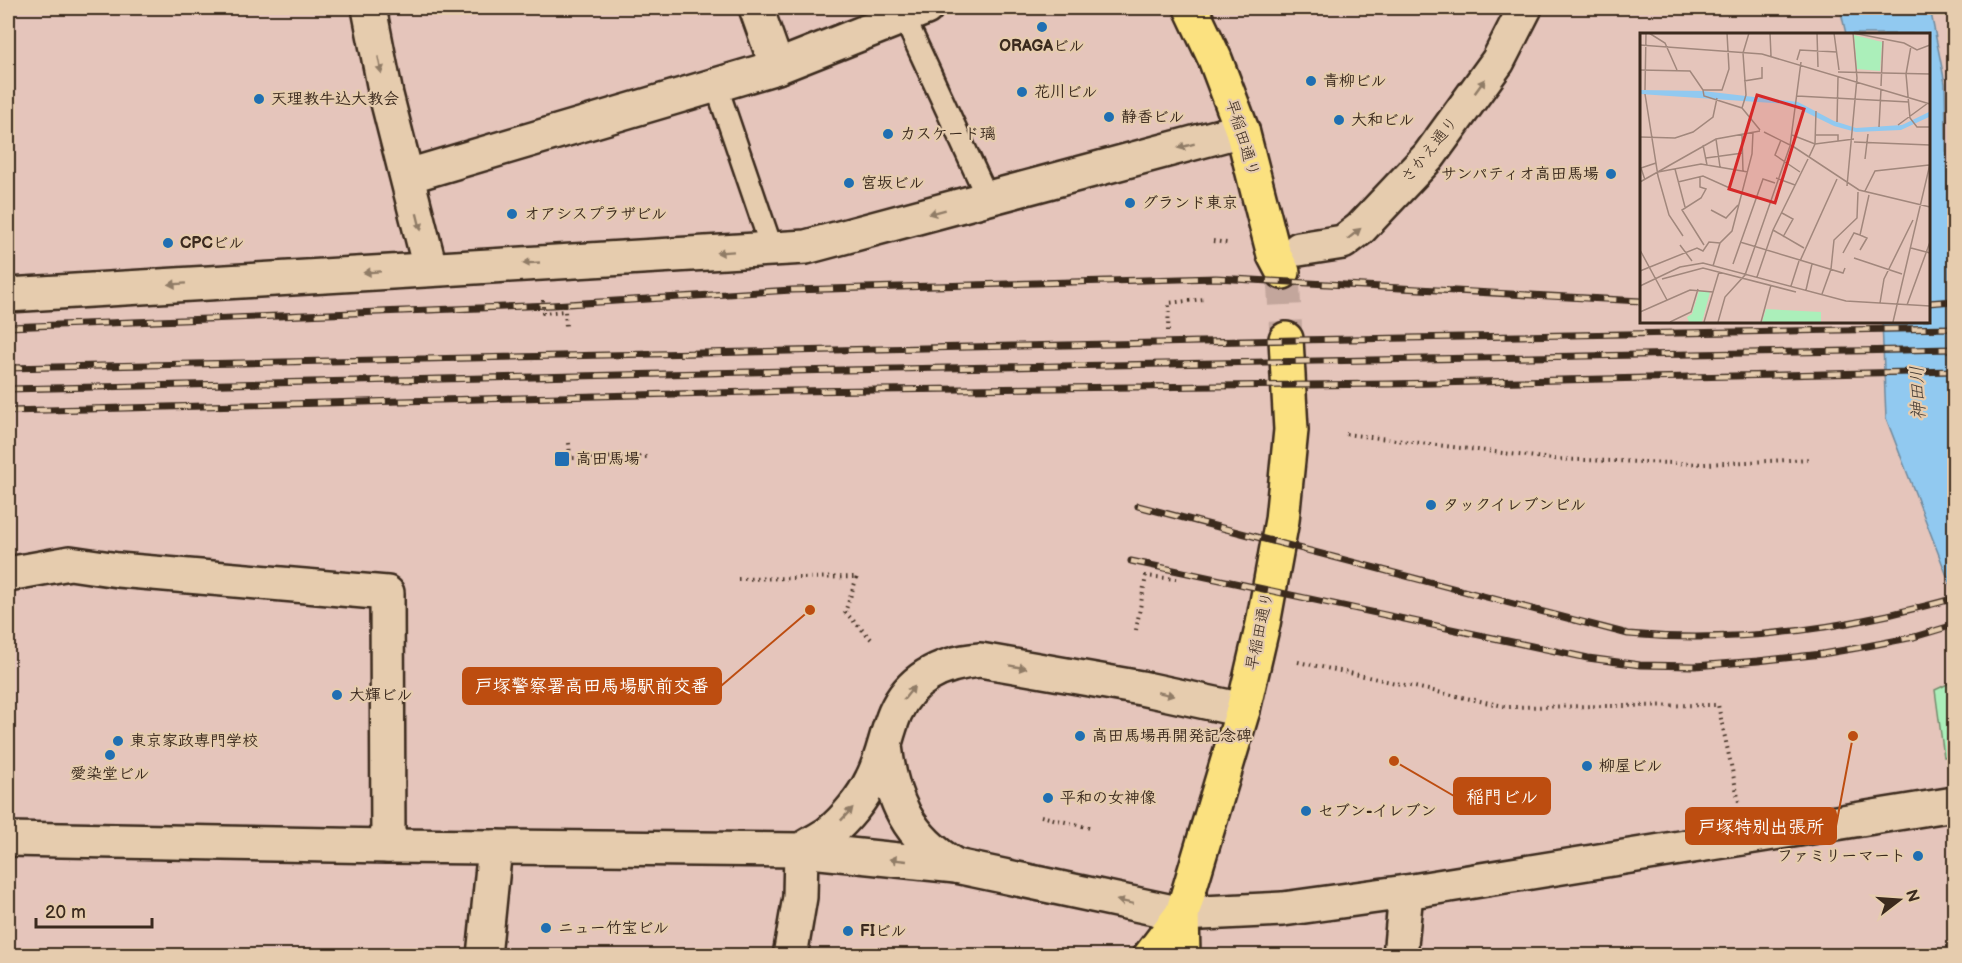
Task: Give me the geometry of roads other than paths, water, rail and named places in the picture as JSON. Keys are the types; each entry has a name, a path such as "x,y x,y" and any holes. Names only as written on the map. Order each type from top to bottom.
{"main road":[{"name":"早稲田通り","path":"1191,8 1215,59 1242,130 1274,255 1291,260"},
{"name":"早稲田通り","path":"1183,956 1182,914 1243,710 1263,624 1282,520 1291,430 1286,339"},
{"name":"早稲田通り","path":"1150,956 1182,914"}],"street":[{"path":"369,8 386,95 430,268"},
{"path":"756,8 777,67"},
{"name":"さかえ通り","path":"1291,260 1343,242 1360,229 1422,164 1498,61 1525,8"},
{"path":"408,176 777,67 915,12"},
{"path":"8,295 806,247 1242,130"},
{"path":"8,574 70,563 118,570 387,593 388,846"},
{"path":"801,850 830,832 853,807 872,779 895,714 913,686 942,667 980,660 1141,688 1243,710"},
{"path":"885,746 888,772 895,797 904,814 927,845 940,857 956,866"},
{"path":"8,839 801,850 956,866 1182,914 1283,909 1406,892 1954,804"},
{"path":"484,956 495,847"},
{"path":"790,956 800,897 801,850"},
{"path":"1400,956 1406,892"}],"lane":[{"path":"915,12 988,199"},
{"path":"716,85 772,249"}],"water":[{"name":"神田川","path":"1840,8 1930,8 1945,83 1951,395 1954,407 1954,594 1886,418 1882,322 1929,322 1929,33 1846,33"}],"tunnel":[{"path":"1283,272 1286,339"}],"railway":[{"path":"8,327 552,305 792,290 1216,278 1640,301"},
{"path":"1929,303 1954,301"},
{"path":"8,368 1954,328"},
{"path":"8,389 792,371 1954,349"},
{"path":"8,411 793,391 1389,384 1954,371"},
{"path":"1138,506 1628,634 1693,637 1758,635 1856,622 1954,598"},
{"path":"1131,561 1588,658 1640,665 1695,666 1822,654 1914,637 1954,625"}],"place":[{"name":"ORAGAビル","path":"1042,27"},
{"name":"青柳ビル","path":"1311,81"},
{"name":"花川ビル","path":"1022,92"},
{"name":"天理教牛込大教会","path":"259,99"},
{"name":"静香ビル","path":"1109,117"},
{"name":"大和ビル","path":"1339,120"},
{"name":"カスケード璃","path":"888,134"},
{"name":"サンパティオ高田馬場","path":"1611,174"},
{"name":"宮坂ビル","path":"849,183"},
{"name":"グランド東京","path":"1130,203"},
{"name":"オアシスプラザビル","path":"512,214"},
{"name":"CPCビル","path":"168,243"},
{"name":"高田馬場","path":"562,459"},
{"name":"タックイレブンビル","path":"1431,505"},
{"name":"戸塚警察署高田馬場駅前交番","path":"810,610"},
{"name":"大輝ビル","path":"337,695"},
{"name":"高田馬場再開発記念碑","path":"1080,736"},
{"name":"戸塚特別出張所","path":"1853,736"},
{"name":"東京家政専門学校","path":"118,741"},
{"name":"愛染堂ビル","path":"110,755"},
{"name":"稲門ビル","path":"1394,761"},
{"name":"柳屋ビル","path":"1587,766"},
{"name":"平和の女神像","path":"1048,798"},
{"name":"セブン-イレブン","path":"1306,811"},
{"name":"ファミリーマート","path":"1918,856"},
{"name":"ニュー竹宝ビル","path":"546,928"},
{"name":"FIビル","path":"848,931"}]}
